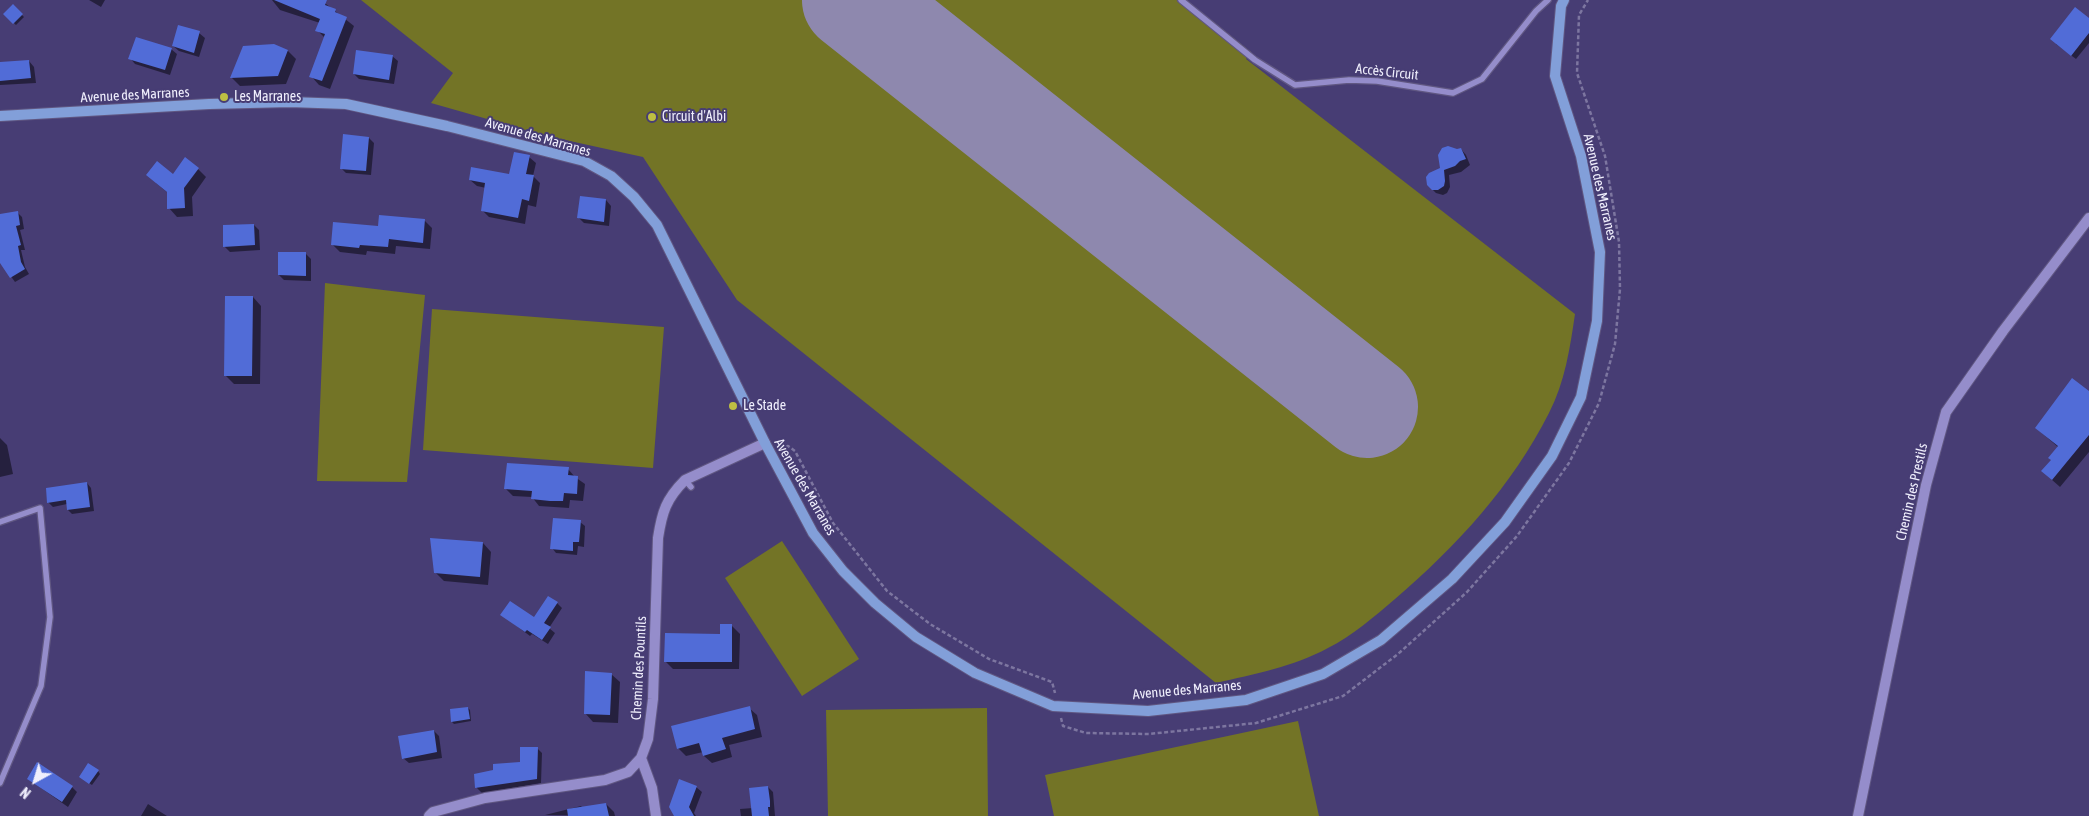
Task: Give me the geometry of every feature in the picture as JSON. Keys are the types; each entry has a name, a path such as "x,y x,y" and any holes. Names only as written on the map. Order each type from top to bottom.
{"street":[{"name":"Avenue des Marranes","path":"0,116 209,104 290,102 346,104 447,126 584,162 611,176 634,197 657,225 770,453 813,533 843,571 875,603 916,638 975,674 1053,706 1148,710 1246,700 1323,674 1381,640 1452,579 1505,522 1552,456 1581,397 1597,321 1600,252 1582,156 1555,76 1561,6 1564,0"},
{"name":"Chemin des Prestils","path":"1858,816 1926,485 1946,412 2003,331 2089,218"},
{"name":"Chemin des Pountils","path":"641,758 648,739 654,699 658,538 662,513 676,490 728,465 765,443"},
{"path":"429,816 434,812 485,798 605,780 628,772 641,758 652,788 656,816"}],"lane":[{"name":"Accès Circuit","path":"1181,0 1255,60 1295,85 1349,80 1377,81 1454,93 1482,79 1536,11 1548,0"},
{"path":"0,522 40,508 50,617 41,686 0,783"}],"path":[{"path":"770,453 788,446 795,451 833,523 887,591 930,624 989,659 1052,682 1063,726 1086,733 1149,734 1256,723 1343,696 1398,654 1467,592 1517,536 1569,463 1599,403 1615,344 1620,289 1619,242 1605,156 1577,73 1579,15 1588,0"}],"shaded area":[{"path":"361,0 1186,0 1251,52 1246,59 1575,314 1563,377 1549,413 1518,465 1481,514 1418,579 1354,632 1315,655 1273,669 1216,683 737,300 643,157 547,136 431,103 453,73","holes":["932,19 1389,380 1344,436 890,75"]},
{"path":"325,283 425,295 407,482 317,481"},
{"path":"432,309 664,327 653,468 423,450"},
{"path":"782,541 859,659 802,696 725,578"},
{"path":"987,708 988,816 828,816 826,710"},
{"path":"1298,721 1319,816 1054,816 1045,775"}],"building":[{"path":"274,0 327,0 325,5 336,9 335,12 347,17 322,81 309,77 325,34 315,31 320,19"},
{"path":"13,4 23,14 13,24 3,14"},
{"path":"2075,7 2089,18 2089,33 2071,56 2050,39"},
{"path":"178,25 200,31 194,53 172,46"},
{"path":"136,37 172,48 165,70 128,59"},
{"path":"274,44 288,50 278,76 230,78 243,46"},
{"path":"356,50 393,55 389,80 353,74"},
{"path":"29,60 31,78 0,81 0,62"},
{"path":"343,134 369,137 366,171 340,169"},
{"path":"1448,146 1457,149 1461,148 1466,159 1444,170 1444,186 1438,190 1432,190 1427,185 1426,177 1429,173 1440,168 1438,155 1442,148"},
{"path":"514,152 530,155 526,174 534,175 529,201 522,199 518,218 481,211 485,183 469,180 471,167 509,174"},
{"path":"185,157 199,168 184,188 185,208 167,209 167,192 146,175 157,161 173,174"},
{"path":"580,196 606,199 604,222 577,218"},
{"path":"18,211 20,225 16,226 21,245 18,246 21,262 25,269 10,278 0,263 0,214"},
{"path":"379,215 425,219 423,243 389,239 388,247 360,245 359,248 331,245 333,222 378,226"},
{"path":"254,224 255,245 223,247 223,225"},
{"path":"278,252 306,252 306,276 278,275"},
{"path":"225,296 253,296 252,376 224,376"},
{"path":"2072,378 2089,391 2089,435 2052,480 2041,471 2051,460 2048,458 2058,446 2035,428"},
{"path":"507,463 569,467 568,475 578,476 577,494 564,493 563,501 550,501 531,499 532,491 504,489"},
{"path":"87,482 90,507 67,510 66,500 47,503 46,488"},
{"path":"553,518 581,520 579,542 573,542 573,551 550,549"},
{"path":"430,538 483,542 480,577 434,573"},
{"path":"548,596 558,602 544,623 551,627 542,640 527,630 525,632 500,615 510,601 534,617"},
{"path":"720,624 732,624 732,662 664,662 665,633 720,634"},
{"path":"585,671 612,673 610,715 584,714"},
{"path":"750,706 755,729 722,738 726,749 703,756 699,743 677,749 671,726"},
{"path":"468,707 470,719 451,722 450,709"},
{"path":"434,730 437,752 402,759 398,736"},
{"path":"520,747 538,747 537,779 475,788 474,774 493,770 493,764 520,762"},
{"path":"37,762 73,786 62,802 27,779"},
{"path":"88,763 99,770 89,784 79,777"},
{"path":"679,779 697,786 689,807 694,816 674,816 669,807"},
{"path":"768,786 769,816 752,816 749,788"},
{"path":"606,803 609,816 568,816 567,809"}],"runway":[{"path":"853,0 1367,407"}],"place":[{"name":"Les Marranes","path":"224,97"},
{"name":"Circuit d'Albi","path":"652,117"},
{"name":"Le Stade","path":"733,406"}]}
